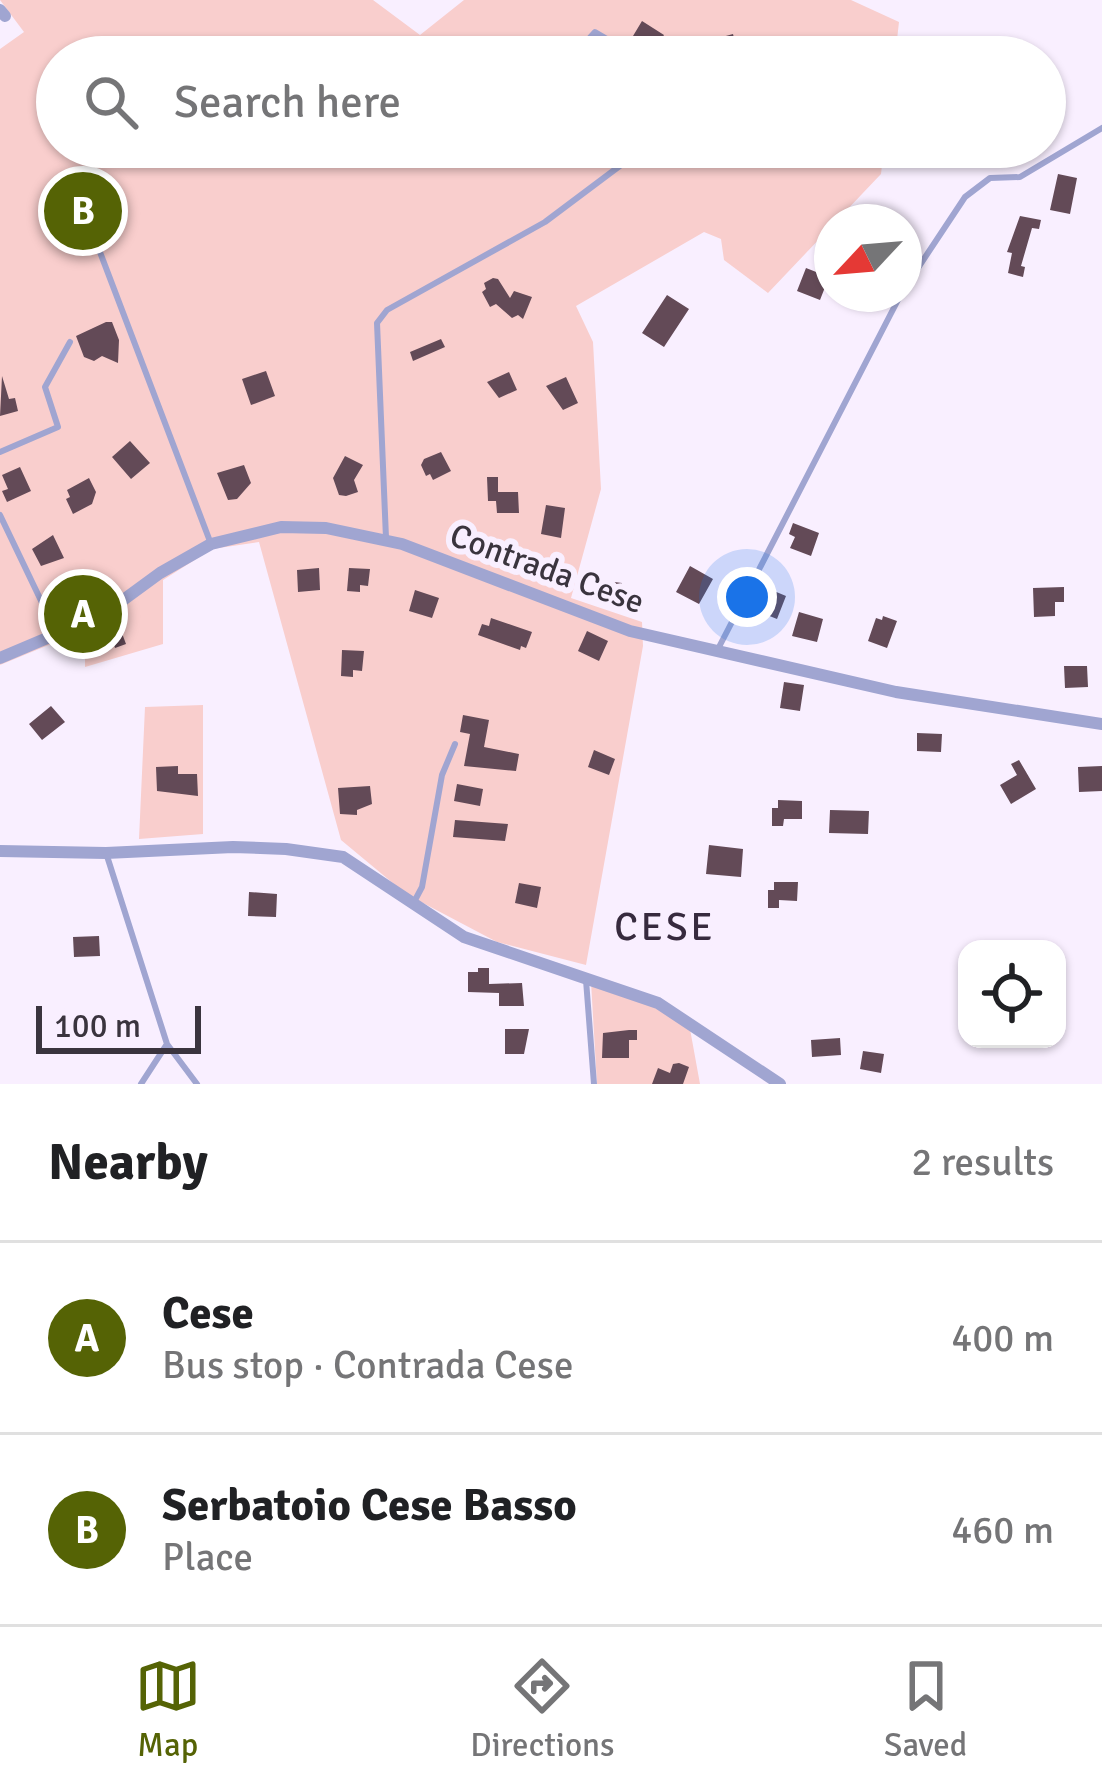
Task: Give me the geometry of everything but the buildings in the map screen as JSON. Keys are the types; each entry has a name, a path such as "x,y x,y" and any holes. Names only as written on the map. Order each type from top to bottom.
{"street":[{"name":"Contrada Cese","path":"0,658 104,614 160,573 211,544 281,527 326,528 387,541 485,574 630,631 896,692 1102,724"},
{"path":"0,851 233,848 343,857 464,937 658,1003 780,1084"}],"lane":[{"path":"1066,150 1102,128"},
{"path":"387,541 377,323 387,310 545,222 617,168"},
{"path":"922,263 965,197 990,178 1020,177 1035,168"},
{"path":"95,239 211,544"},
{"path":"718,649 893,312"},
{"path":"0,452 58,427 45,388 70,343"},
{"path":"0,514 57,634"},
{"path":"412,905 422,887 442,775 454,744"},
{"path":"106,853 167,1043 197,1084"},
{"path":"586,976 594,1084"},
{"path":"141,1084 167,1043"}],"shaded area":[{"path":"0,0 373,0 420,35 464,0 851,0 899,22 897,36 36,36 36,168 882,168 853,204 814,204 814,245 768,293 724,260 721,239 704,232 576,306 593,342 601,489 571,598 642,622 643,646 586,965 497,942 406,894 341,840 259,542 212,549 163,580 163,644 85,667 85,630 0,665 0,49 24,32"},
{"path":"203,705 203,834 139,839 145,707"},
{"path":"591,982 659,1008 690,1029 700,1084 597,1084"}],"place":[{"name":"Serbatoio Cese Basso","path":"83,211"},
{"name":"Cese","path":"83,614"}],"district":[{"name":"CESE","path":"665,927"}]}
